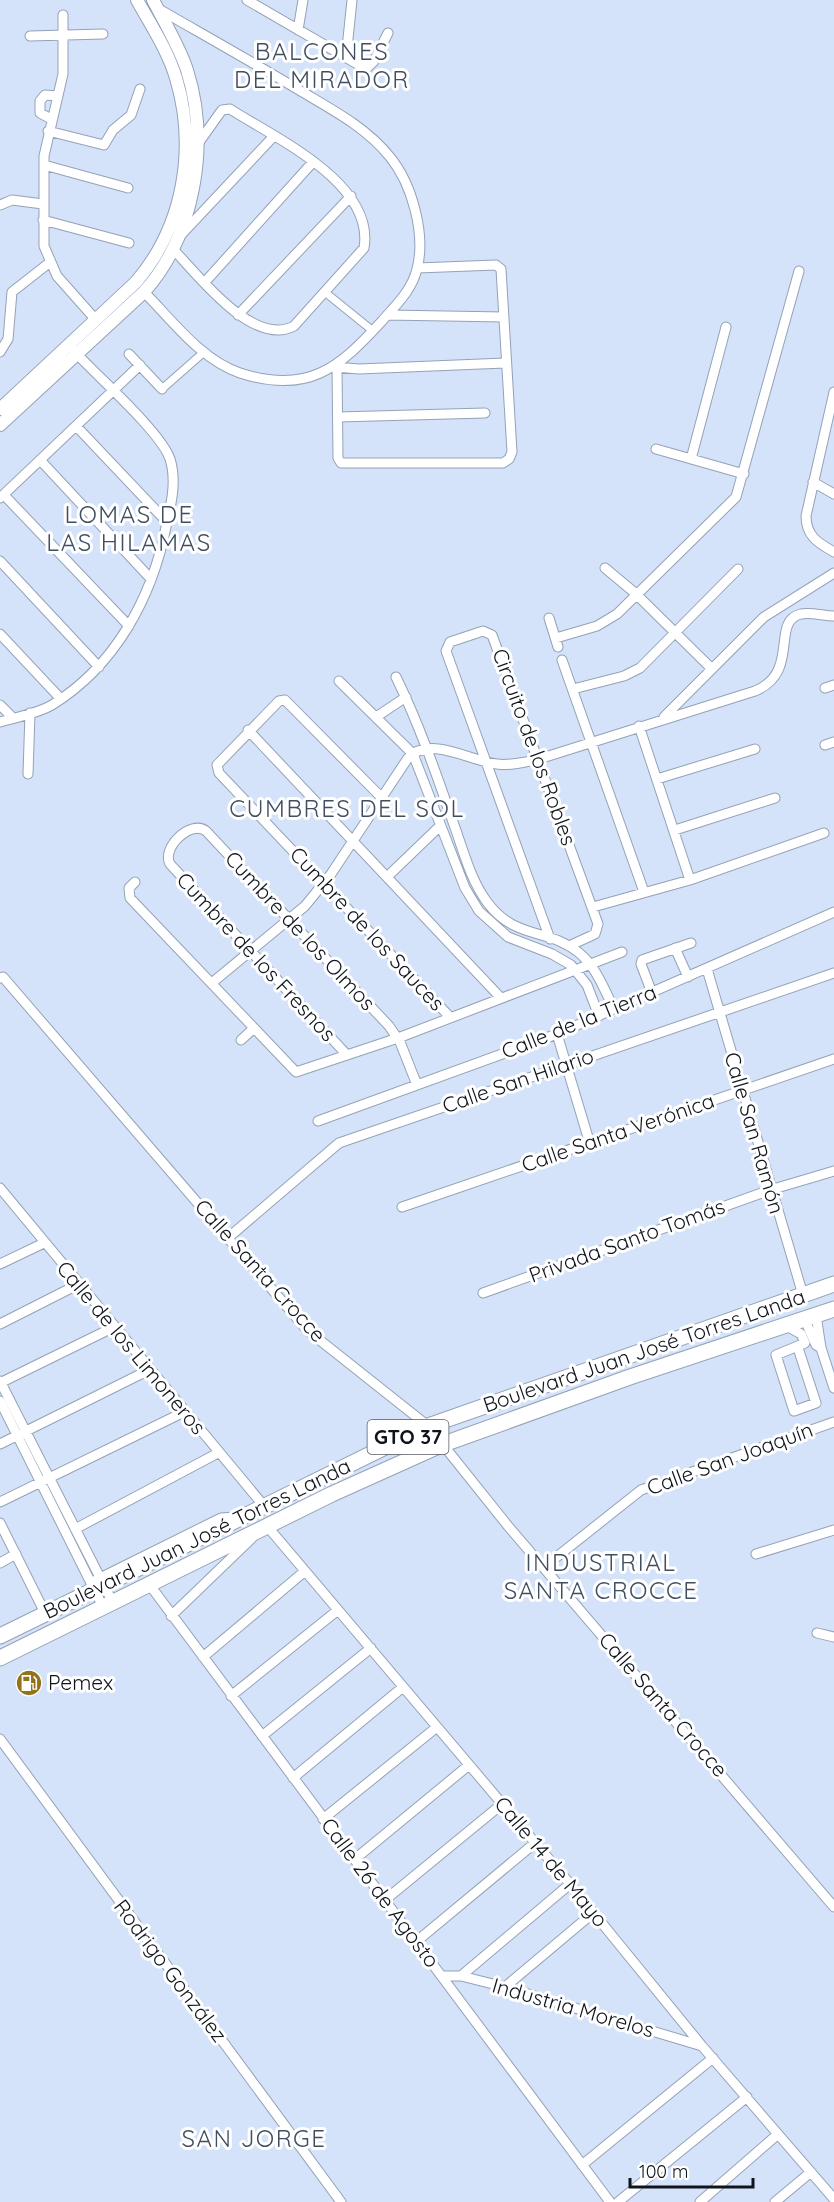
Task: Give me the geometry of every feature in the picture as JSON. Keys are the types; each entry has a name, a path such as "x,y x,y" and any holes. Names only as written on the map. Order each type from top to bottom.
{"main road":[{"name":"Boulevard Juan José Torres Landa","path":"0,1636 97,1584 428,1426 834,1284"},
{"name":"Boulevard Juan José Torres Landa","path":"0,1658 332,1494 441,1445 630,1377 834,1309"}],"street":[{"path":"0,425 73,350 96,320 126,292 149,264 173,218 183,182 185,125 178,86 167,56 137,0"},
{"path":"298,30 303,0"},
{"path":"346,58 352,0"},
{"path":"250,1 368,69 388,33"},
{"path":"0,409 144,292 160,272 175,243 192,191 197,145 195,109 187,71 155,4"},
{"path":"155,4 336,112 381,147 400,172 413,201 419,248 417,267 407,291 373,331 336,368 338,458 344,464 503,463 509,459 512,452 500,266 417,267"},
{"path":"63,15 63,74 48,131 44,165 44,246 49,263 57,276 96,320"},
{"path":"30,36 104,34"},
{"path":"48,131 104,145 113,130 131,116 140,89"},
{"path":"51,119 40,113 40,101 45,95 58,96"},
{"path":"175,243 205,282 238,315 262,327 287,329 294,326 326,293 364,248 363,226 351,196 338,180 226,108 197,145"},
{"path":"175,243 273,137"},
{"path":"205,282 313,162"},
{"path":"44,165 128,188"},
{"path":"238,315 351,196"},
{"path":"0,205 12,200 43,204"},
{"path":"43,220 129,243"},
{"path":"0,352 8,339 12,292 49,263"},
{"path":"549,618 557,643 604,623 617,614 635,593 736,497 799,271"},
{"path":"144,292 204,352 228,368 258,378 311,377 336,368 505,363"},
{"path":"326,293 373,331"},
{"path":"387,315 504,317"},
{"path":"691,459 726,327"},
{"path":"0,722 50,706 99,667 129,626 151,579 167,522 173,478 166,451 73,350"},
{"path":"129,354 162,389 204,352"},
{"path":"129,626 2,496 140,365"},
{"path":"834,392 813,482 806,524 813,538 834,552"},
{"path":"338,417 485,413"},
{"path":"77,427 167,522"},
{"path":"825,431 834,436"},
{"path":"656,449 744,474"},
{"path":"41,461 151,579"},
{"path":"813,482 834,494"},
{"path":"0,561 99,667"},
{"path":"605,568 635,593 711,668"},
{"path":"573,689 632,672 648,661 738,569"},
{"path":"663,719 764,617 834,573"},
{"path":"793,599 802,614"},
{"path":"213,982 290,921 324,883 381,797 413,754 427,748 488,763 512,764 539,759 755,691 773,682 781,664 788,623 802,614 834,616"},
{"name":"Circuito de los Robles","path":"550,939 446,651 450,642 483,631 492,636 598,924 595,934 569,946"},
{"path":"0,634 60,699"},
{"path":"562,660 644,892"},
{"path":"396,677 427,748 482,894 506,920 531,934 569,946 592,965 614,1009"},
{"path":"339,681 413,754 468,896 478,911 508,937 552,954 577,971 587,985 599,1016"},
{"path":"687,694 697,708"},
{"path":"376,717 406,697"},
{"path":"381,797 288,701 279,701 248,730 500,997"},
{"path":"0,705 13,718"},
{"path":"28,774 30,713"},
{"path":"639,726 690,880"},
{"name":"Cumbre de los Sauces","path":"248,730 219,760 217,765 219,773 450,1017"},
{"path":"657,779 755,749"},
{"path":"675,830 776,798"},
{"path":"388,876 441,826"},
{"name":"Cumbre de los Olmos","path":"167,857 169,849 191,828 199,827 398,1038"},
{"path":"593,907 690,880 824,833"},
{"name":"Cumbre de los Fresnos","path":"167,857 170,864 347,1055"},
{"path":"135,882 129,888 130,898 213,982 253,1029 296,1072 398,1038 622,952"},
{"name":"Calle de la Tierra","path":"318,1121 557,1034 834,912"},
{"path":"652,993 641,962 691,943"},
{"path":"675,948 688,977"},
{"name":"Calle San Ramón","path":"707,969 770,1190 803,1295"},
{"name":"Calle San Hilario","path":"229,1237 339,1143 834,973"},
{"name":"Calle Santa Crocce","path":"2,977 308,1330 428,1426 441,1445 834,1907"},
{"path":"241,1040 253,1029"},
{"path":"557,1034 590,1144"},
{"path":"398,1038 417,1085"},
{"name":"Calle Santa Verónica","path":"402,1207 834,1059"},
{"name":"Privada Santo Tomás","path":"483,1293 770,1190 834,1171"},
{"name":"Calle de los Limoneros","path":"0,1188 264,1506"},
{"path":"0,1205 10,1200"},
{"path":"0,1263 44,1243"},
{"path":"0,1324 79,1284"},
{"path":"810,1316 816,1345 821,1348 834,1388"},
{"path":"784,1325 801,1334 805,1343 798,1348 776,1355 794,1411 816,1403 798,1348"},
{"path":"108,1605 22,1434 0,1382 114,1327"},
{"path":"0,1444 149,1370"},
{"path":"0,1401 22,1434"},
{"path":"0,1502 184,1412"},
{"name":"Calle San Joaquín","path":"544,1567 641,1490 834,1422"},
{"path":"75,1529 218,1453"},
{"path":"45,1480 75,1529 97,1584"},
{"path":"0,1523 45,1613"},
{"path":"171,1616 265,1527"},
{"name":"Calle 14 de Mayo","path":"265,1527 371,1648 570,1884 702,2046 834,2199"},
{"path":"756,1554 834,1530"},
{"path":"0,1563 16,1554"},
{"path":"202,1657 305,1571"},
{"name":"Calle 26 de Agosto","path":"149,1584 610,2202"},
{"path":"231,1696 338,1610"},
{"path":"817,1633 834,1637"},
{"path":"262,1736 371,1648"},
{"path":"293,1778 404,1687"},
{"path":"323,1819 437,1727"},
{"name":"Rodrigo González","path":"0,1739 341,2202"},
{"path":"355,1859 469,1765"},
{"path":"385,1900 502,1804"},
{"path":"417,1941 535,1843"},
{"path":"461,1976 570,1884"},
{"path":"505,1987 594,1913"},
{"name":"Industria Morelos","path":"442,1976 461,1976 505,1987 702,2046"},
{"path":"582,2165 713,2058"},
{"path":"618,2202 747,2097"},
{"path":"700,2202 778,2134"},
{"path":"775,2202 811,2172"}],"place":[{"name":"Pemex","path":"29,1683"}],"district":[{"name":"BALCONES DEL MIRADOR","path":"322,66"},
{"name":"LOMAS DE LAS HILAMAS","path":"129,529"},
{"name":"CUMBRES DEL SOL","path":"347,809"},
{"name":"INDUSTRIAL SANTA CROCCE","path":"601,1577"},
{"name":"SAN JORGE","path":"254,2139"}]}
